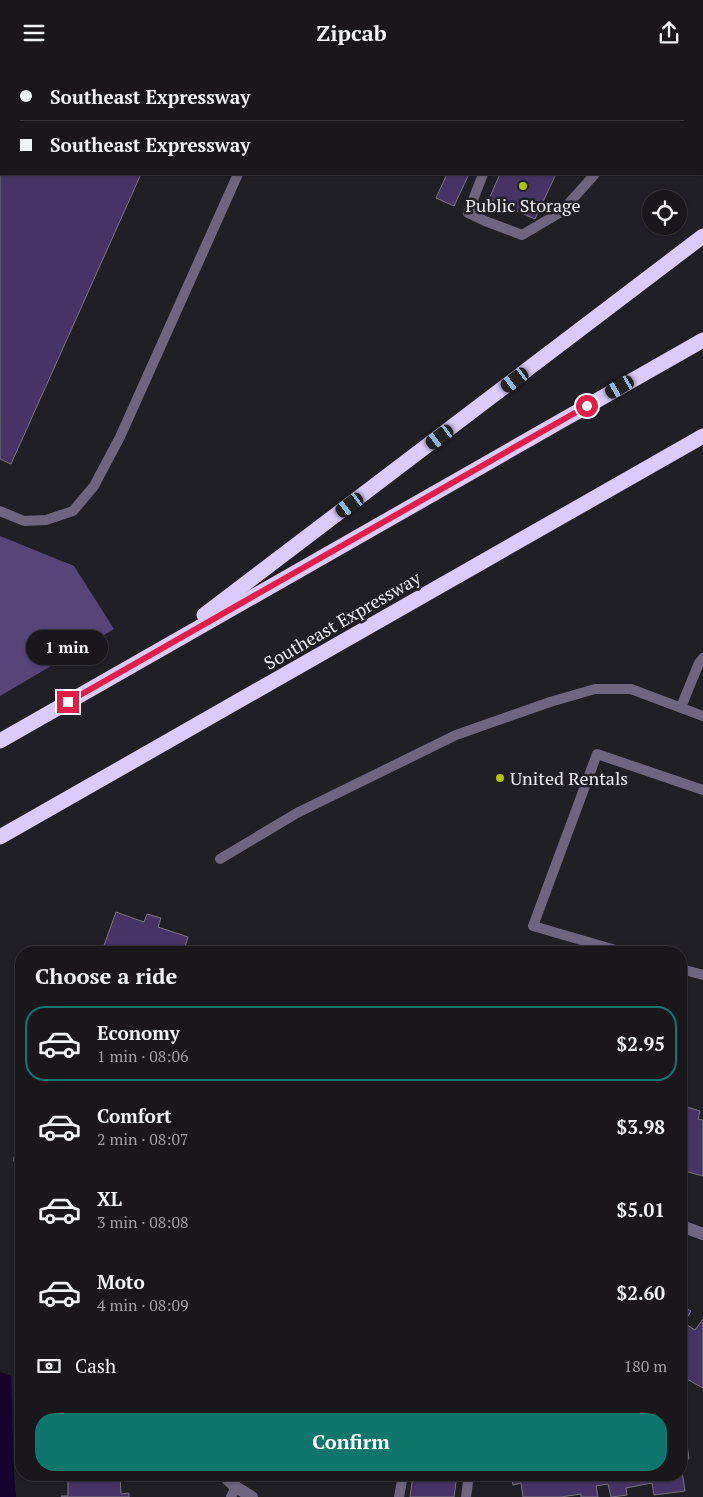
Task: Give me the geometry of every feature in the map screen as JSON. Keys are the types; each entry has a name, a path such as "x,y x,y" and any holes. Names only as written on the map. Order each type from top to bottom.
{"highway":[{"path":"154,653 703,236"},
{"path":"0,741 703,341"},
{"name":"Southeast Expressway","path":"0,837 703,436"}],"street":[{"path":"687,1228 703,1234"},
{"path":"227,1481 233,1492 252,1497"}],"lane":[{"path":"0,511 24,521 46,520 73,511 94,486 120,437 238,175"},
{"path":"482,175 468,213 522,235 560,212 594,175"},
{"path":"681,707 699,663 703,658"},
{"path":"220,859 297,813 456,735 550,702 595,689 631,689 703,715"},
{"path":"603,946 533,925 598,754 703,790"},
{"path":"687,971 703,975"},
{"path":"399,1497 402,1481"},
{"path":"466,1497 468,1481"}],"shaded area":[{"path":"0,536 74,566 114,629 0,696"},
{"path":"0,1372 11,1376 16,1497 0,1497"}],"building":[{"path":"0,175 141,175 11,464 0,459"},
{"path":"447,175 469,175 454,206 436,198"},
{"name":"Public Storage","path":"500,175 556,175 535,219 489,199"},
{"path":"116,912 144,922 147,914 161,918 158,927 188,937 185,946 104,946"},
{"path":"687,1107 700,1111 698,1119 703,1120 703,1176 687,1172"},
{"path":"687,1309 691,1311 687,1318"},
{"path":"703,1319 703,1388 687,1379 687,1325 695,1330"},
{"path":"68,1481 120,1481 121,1494 129,1493 129,1497 61,1496 68,1496"},
{"path":"412,1481 456,1481 454,1497 410,1497"},
{"path":"512,1481 683,1481 685,1491 654,1495 652,1483 626,1488 627,1495 611,1497 608,1484 596,1486 598,1497 581,1497 581,1494 561,1497 523,1497 521,1483 513,1485"}],"place":[{"name":"Public Storage","path":"523,186"},
{"name":"United Rentals","path":"500,778"}],"route":[{"path":"68,702 587,406"}]}
